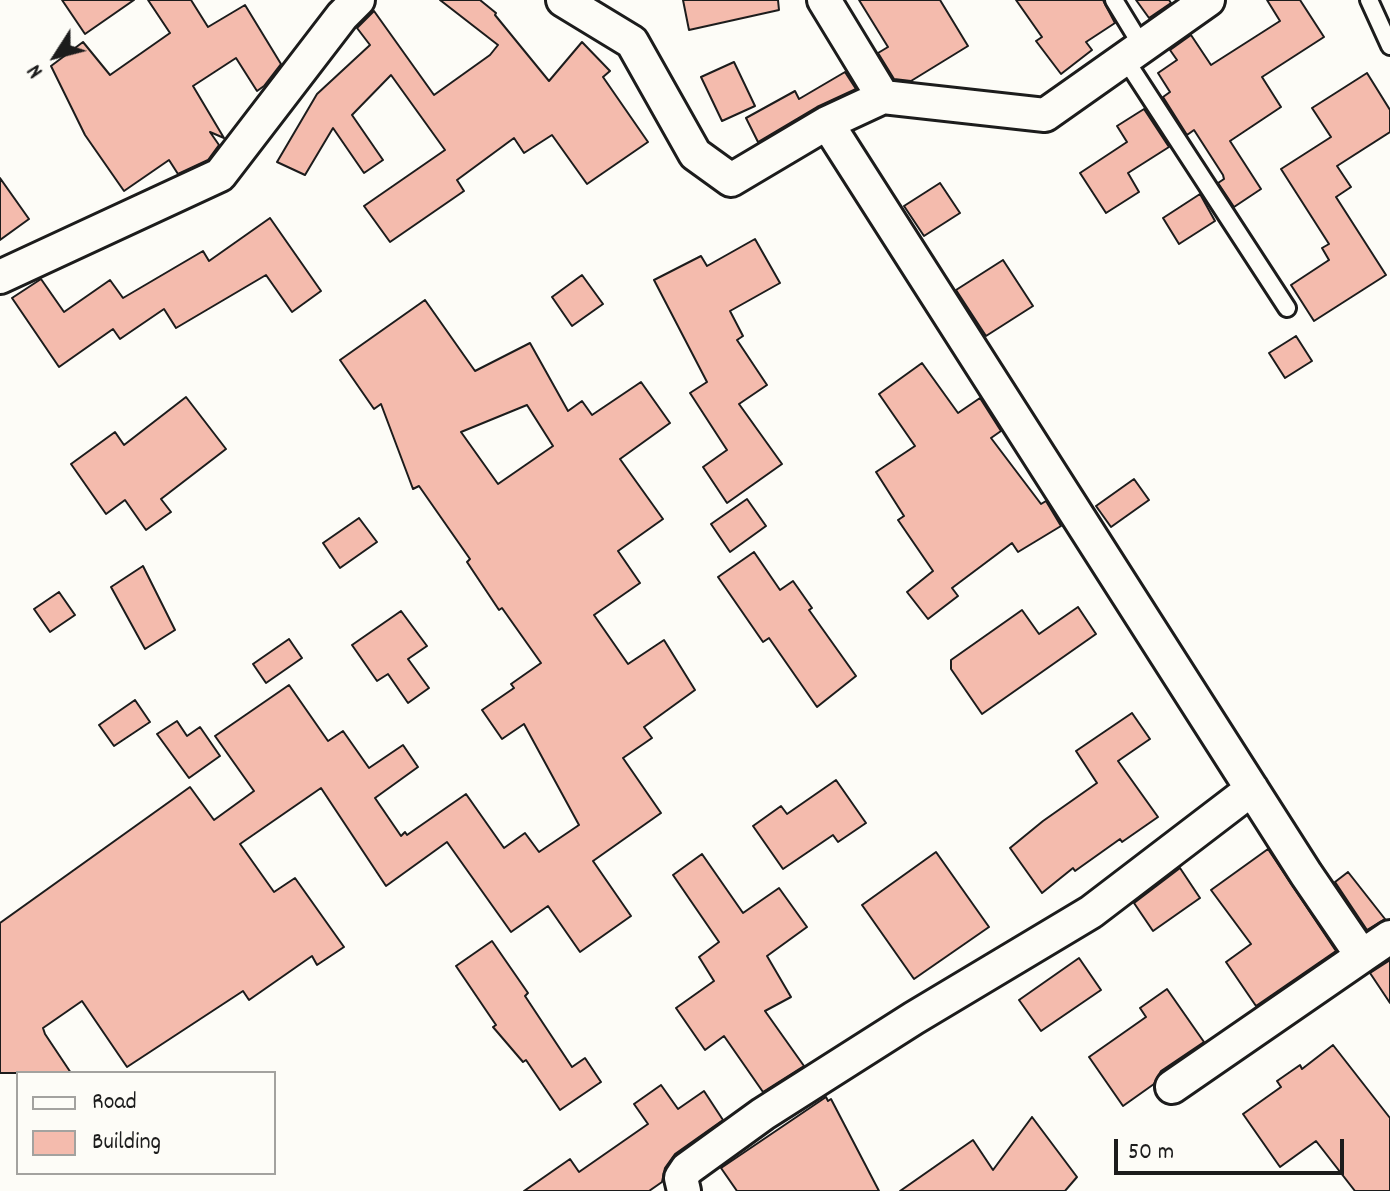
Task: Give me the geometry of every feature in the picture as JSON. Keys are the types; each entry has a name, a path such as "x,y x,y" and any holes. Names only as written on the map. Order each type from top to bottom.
{"street":[{"path":"0,277 220,175 342,16 358,0"},
{"path":"563,0 632,42 695,154 731,180 827,123 883,97 1045,115 1208,0"},
{"path":"824,0 883,97"},
{"path":"827,123 1362,956"},
{"path":"684,1191 681,1178 687,1169 737,1132 914,1018 1091,912 1252,789"},
{"path":"1172,1087 1390,937"}],"lane":[{"path":"1114,0 1134,52 1287,308"},
{"path":"1369,0 1390,46"}],"building":[{"path":"62,0 134,0 85,34"},
{"path":"148,0 191,0 208,27 245,5 281,64 257,91 236,58 193,86 224,138 210,132 219,145 208,160 178,174 169,160 124,191 85,135 51,66 83,42 110,75 170,33"},
{"path":"440,0 480,0 496,13 549,81 582,42 610,71 603,77 648,142 587,184 552,135 524,153 514,138 457,180 464,191 390,242 364,206 445,150 391,75 352,115 383,160 364,173 333,128 305,175 277,162 317,94 370,45 357,28 374,11 434,95 490,55 498,45"},
{"path":"683,0 778,0 779,10 689,30"},
{"path":"859,0 940,0 968,46 911,81 894,79 878,53 888,47"},
{"path":"1016,0 1103,0 1115,23 1086,42 1092,50 1061,74 1036,41 1042,37"},
{"path":"1136,0 1169,0 1171,3 1149,18"},
{"path":"1267,0 1300,0 1324,37 1262,77 1281,107 1230,141 1261,189 1234,207 1218,183 1224,179 1223,175 1194,130 1187,135 1163,97 1170,92 1158,73 1177,60 1170,50 1191,35 1211,65 1280,21"},
{"path":"734,62 755,106 722,121 701,77"},
{"path":"845,72 856,89 817,107 758,142 746,118 795,91 799,99"},
{"path":"1367,73 1390,110 1390,132 1337,166 1351,187 1336,197 1386,275 1314,321 1291,285 1329,260 1322,248 1329,244 1281,169 1331,137 1312,108"},
{"path":"1144,109 1169,147 1128,173 1139,192 1106,213 1080,173 1127,142 1117,126"},
{"path":"0,178 29,219 0,240"},
{"path":"940,183 960,213 924,236 904,206"},
{"path":"1200,194 1215,221 1179,244 1163,218"},
{"path":"270,218 321,291 292,312 266,275 176,328 164,309 120,339 113,329 59,367 12,298 41,279 64,312 110,280 123,298 203,251 209,261"},
{"path":"755,239 780,283 730,311 743,336 737,340 767,385 739,404 782,464 727,503 703,467 727,450 690,393 707,382 654,280 701,256 707,266"},
{"path":"1003,260 1033,306 986,336 956,290"},
{"path":"582,275 603,304 572,326 552,297"},
{"path":"425,300 475,371 530,343 568,411 582,401 592,415 641,382 670,423 620,459 663,519 618,551 640,583 594,615 628,664 664,640 695,690 644,727 652,738 623,758 661,813 593,861 631,916 580,952 548,906 511,932 447,842 386,886 321,788 240,844 274,892 295,878 344,947 317,965 312,956 249,1000 243,991 127,1067 82,1001 43,1028 70,1071 0,1073 0,923 190,787 214,820 254,791 215,736 289,685 328,741 343,731 369,768 403,745 418,767 375,798 401,836 405,832 407,835 466,794 504,848 525,833 539,852 579,825 524,724 502,739 482,710 514,688 511,684 541,663 502,608 499,610 467,562 470,559 419,486 413,489 381,404 374,409 340,360","holes":["527,405 553,446 498,484 461,432"]},
{"path":"1296,336 1312,361 1285,378 1269,353"},
{"path":"922,363 958,413 980,398 1001,431 991,438 1041,504 1046,501 1061,526 1018,552 1012,543 952,588 958,596 928,619 907,592 933,571 898,520 904,516 876,472 915,446 879,394"},
{"path":"186,397 226,449 161,499 171,512 146,530 125,500 106,514 71,464 115,432 124,445"},
{"path":"1134,479 1149,500 1111,527 1096,506"},
{"path":"747,499 766,526 730,552 711,524"},
{"path":"359,518 377,542 340,568 323,543"},
{"path":"754,552 780,590 793,581 812,608 809,610 856,676 817,707 769,638 763,642 718,577"},
{"path":"143,566 175,630 145,649 111,587"},
{"path":"59,592 75,615 50,632 34,609"},
{"path":"1078,607 1096,634 982,714 951,669 951,660 1022,610 1039,634"},
{"path":"401,611 427,646 408,659 429,688 408,703 388,674 377,681 352,645"},
{"path":"289,639 302,658 266,683 253,664"},
{"path":"135,700 150,722 114,746 99,725"},
{"path":"1132,713 1150,739 1118,761 1158,817 1075,871 1073,868 1042,893 1010,848 1097,783 1076,751"},
{"path":"177,721 187,736 200,727 220,756 189,778 157,734"},
{"path":"836,780 866,823 838,842 833,835 783,869 753,826 781,806 787,814"},
{"path":"1268,849 1336,951 1256,1006 1226,962 1251,944 1211,890"},
{"path":"936,852 989,927 914,979 862,905"},
{"path":"702,854 743,913 779,888 807,927 767,956 791,997 765,1011 804,1066 763,1092 724,1036 705,1050 676,1008 714,981 699,957 719,942 673,875"},
{"path":"1180,868 1200,898 1153,931 1134,903"},
{"path":"1348,872 1385,919 1367,930 1335,882"},
{"path":"492,941 528,993 525,996 572,1067 585,1058 601,1082 560,1110 526,1060 523,1062 493,1027 496,1025 456,966"},
{"path":"1079,958 1101,990 1041,1031 1019,1000"},
{"path":"1390,960 1390,1003 1370,973"},
{"path":"1167,989 1204,1042 1161,1071 1154,1084 1123,1106 1089,1057 1146,1017 1140,1008"},
{"path":"1333,1045 1390,1118 1390,1191 1355,1191 1316,1141 1280,1167 1243,1114 1281,1087 1277,1081 1300,1065 1302,1069"},
{"path":"661,1085 678,1109 704,1091 723,1120 675,1154 665,1168 662,1182 649,1191 524,1191 570,1159 579,1172 648,1124 634,1104"},
{"path":"826,1097 828,1101 831,1099 879,1191 737,1191 721,1168"},
{"path":"1032,1117 1077,1177 1065,1191 900,1191 973,1140 993,1170"}]}
